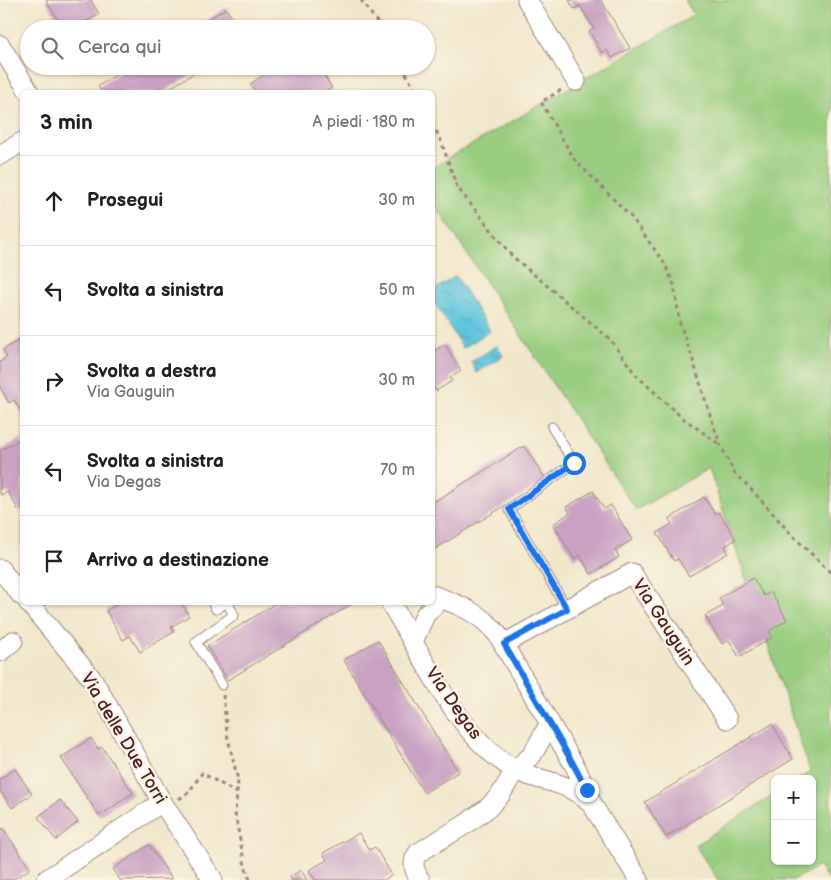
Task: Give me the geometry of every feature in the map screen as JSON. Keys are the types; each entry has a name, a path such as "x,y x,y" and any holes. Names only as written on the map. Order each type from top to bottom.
{"street":[{"path":"527,0 576,81"},
{"path":"0,45 28,90"},
{"path":"0,156 20,143"},
{"path":"0,569 20,594"},
{"name":"Via Gauguin","path":"504,644 632,573 727,718"},
{"name":"Via Degas","path":"437,597 457,604 476,614 493,628 576,768 594,806 639,880"},
{"name":"Via delle Due Torri","path":"30,605 92,680 164,806 213,880"},
{"name":"Via Degas","path":"392,605 448,700 488,750 515,770 563,784 584,796 594,806"},
{"path":"413,642 432,605"},
{"path":"420,880 414,865 414,860 418,853 482,813 501,794 515,770 532,755 550,723"},
{"path":"46,880 164,806"}],"lane":[{"path":"552,427 574,463 509,509 567,609"},
{"path":"222,685 196,642 234,615 229,605"}],"path":[{"path":"361,0 375,20"},
{"path":"407,75 415,90"},
{"path":"576,81 541,102 574,159 631,216 665,264 674,285 680,324 720,444 735,474 791,534 831,573"},
{"path":"435,129 457,186 512,256 610,340 636,375 680,416 720,444"},
{"path":"222,685 227,734 238,780 235,814 245,866 250,880"},
{"path":"164,806 189,792 202,773 237,793"}],"green space":[{"path":"685,0 831,0 831,880 828,880 819,866 793,880 718,880 695,845 771,797 771,865 816,865 816,775 804,775 810,771 709,468 636,510 435,205 435,166 694,15"}],"water":[{"path":"456,276 490,331 463,348 435,303 435,290"},
{"path":"497,346 503,356 477,373 471,362"}],"building":[{"path":"46,0 91,0 99,14 89,20 58,20"},
{"path":"569,0 601,0 630,48 612,58 607,50 602,53 589,31 594,28 580,6 574,9"},
{"path":"226,8 233,20 207,20"},
{"path":"116,75 191,75 166,90 101,90 98,86"},
{"path":"264,75 324,75 332,88 328,90 254,90 250,84"},
{"path":"20,339 20,410 14,400 9,403 0,387 0,362 7,357 3,350"},
{"path":"445,344 461,371 450,378 452,381 436,391 435,390 435,350"},
{"path":"20,439 19,511 8,492 1,495 0,493 0,451"},
{"path":"524,446 546,480 435,549 435,501"},
{"path":"593,491 604,509 611,505 632,540 615,550 619,557 591,574 580,555 574,559 553,524 570,513 566,507"},
{"path":"704,497 715,514 719,512 736,539 725,546 728,553 689,576 678,559 674,561 657,533 672,524 669,519"},
{"path":"753,578 764,596 771,592 787,620 769,631 773,637 739,657 729,640 722,644 705,616 723,606 719,598"},
{"path":"115,605 183,605 189,616 171,627 174,632 140,652 130,636 123,640 106,611"},
{"path":"273,605 350,605 228,680 207,646"},
{"path":"378,640 458,772 424,793 344,660"},
{"path":"772,724 793,759 666,837 645,802"},
{"path":"91,738 98,749 102,747 133,793 99,816 61,758"},
{"path":"15,769 32,794 12,808 0,790 0,779"},
{"path":"60,800 78,822 56,840 38,817"},
{"path":"3,828 30,869 12,880 0,880 0,830"},
{"path":"359,833 369,850 375,847 392,875 384,880 315,880 309,870 327,860 323,853"},
{"path":"149,845 172,879 120,880 113,869"},
{"path":"301,870 307,880 292,880 290,877"}],"route":[{"path":"574,463 509,509 567,609 504,644 587,790"}]}
